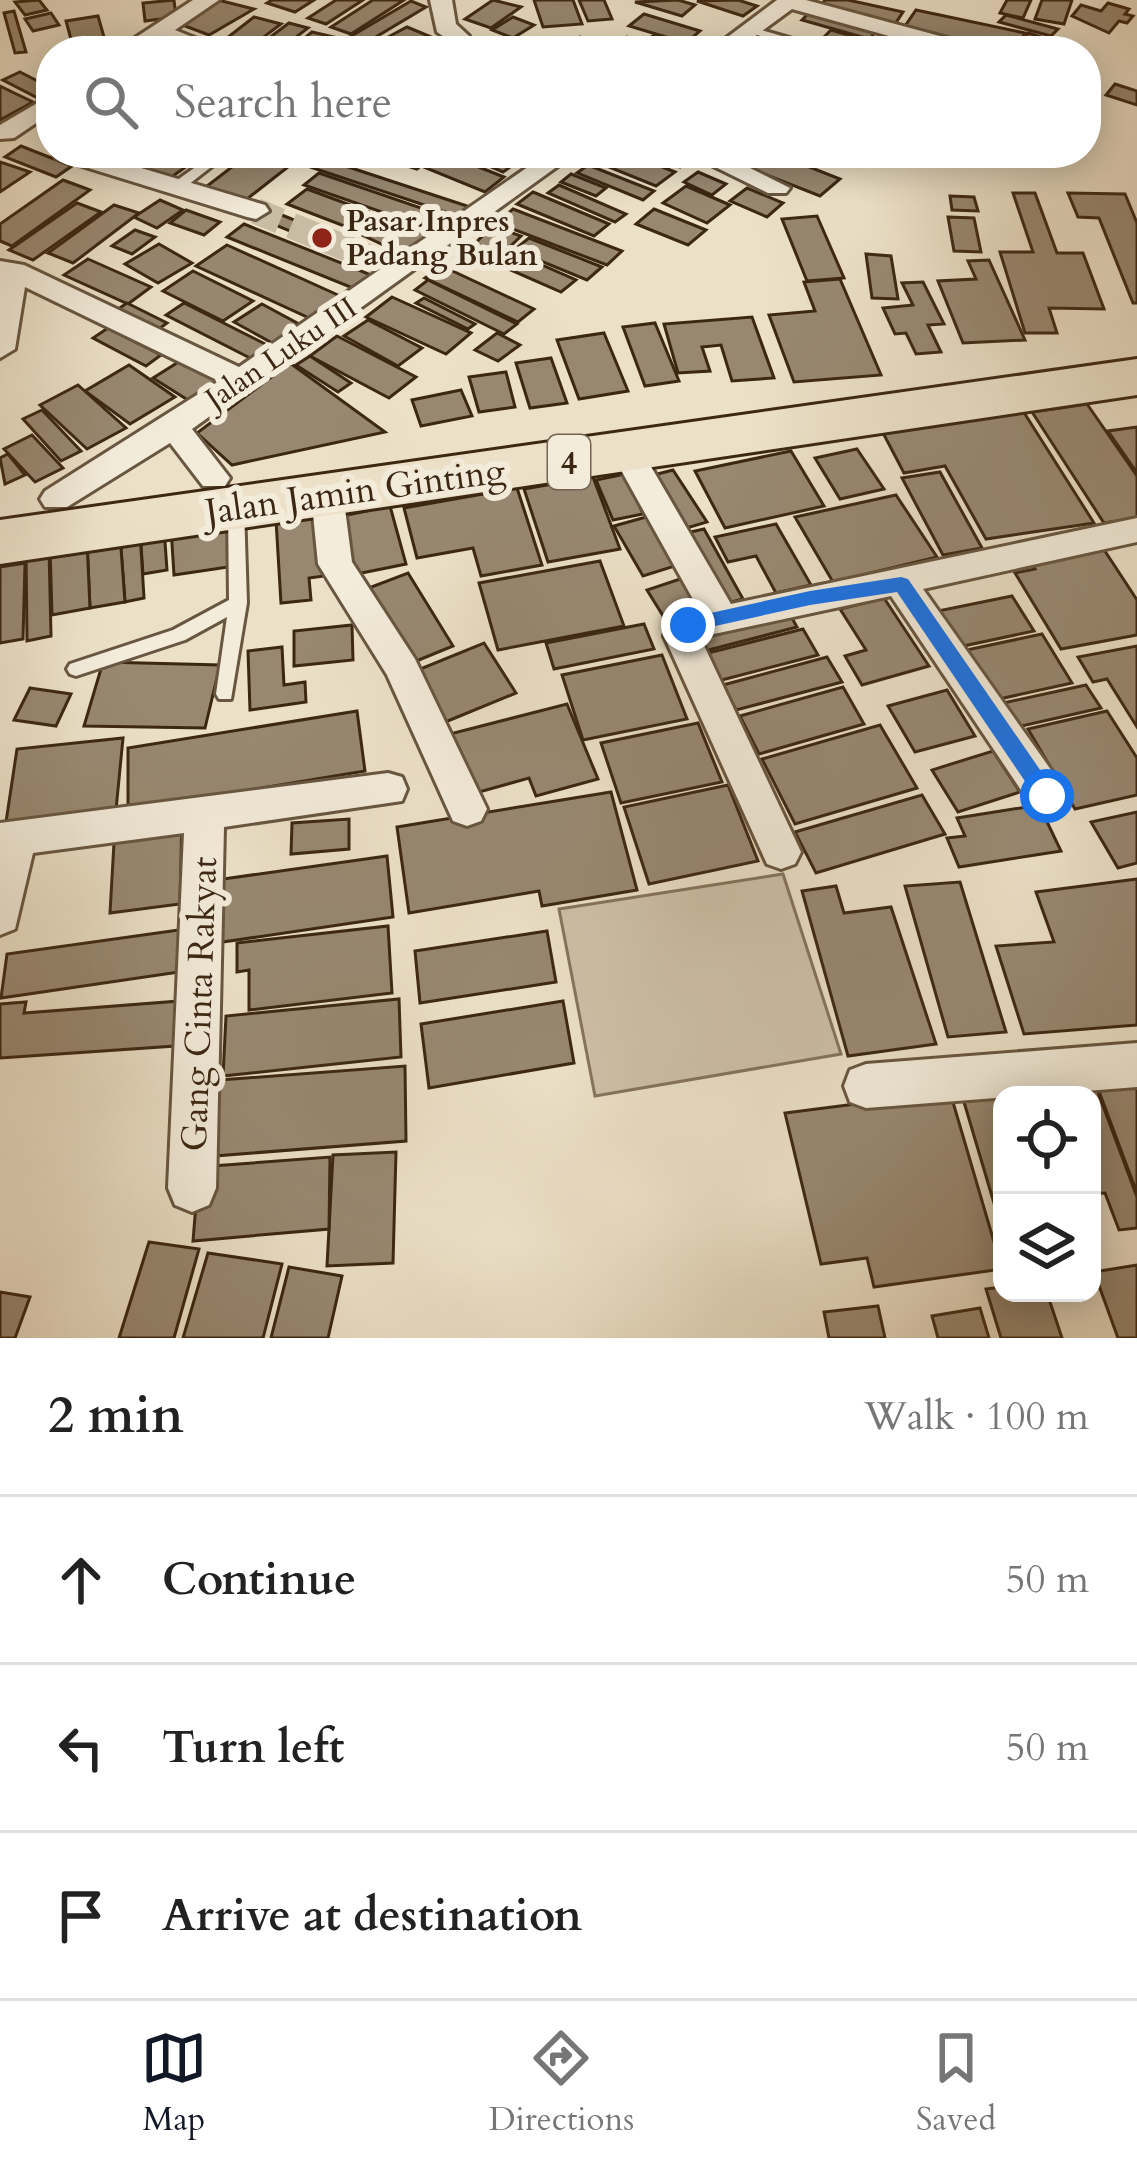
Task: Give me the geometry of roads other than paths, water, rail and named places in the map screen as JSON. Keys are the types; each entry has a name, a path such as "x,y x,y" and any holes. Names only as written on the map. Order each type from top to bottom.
{"highway":[{"name":"Jalan Jamin Ginting","path":"0,542 224,491 1137,346"},
{"name":"Jalan Jamin Ginting","path":"28,503 224,491 327,494 1137,377"}],"street":[{"path":"148,36 208,0"},
{"path":"441,0 445,27 458,36"},
{"path":"743,36 790,1 915,36"},
{"path":"155,31 170,36"},
{"path":"2,132 36,110"},
{"path":"2,132 36,143"},
{"path":"110,168 256,211"},
{"name":"Jalan Luku III","path":"28,503 174,427 541,168"},
{"path":"732,168 777,188"},
{"path":"0,350 7,270 241,380"},
{"name":"Jalan Luku III","path":"174,427 224,491"},
{"path":"628,454 719,616"},
{"path":"327,494 335,565 402,669 467,809"},
{"path":"781,852 682,635 684,627 719,616 1131,542"},
{"path":"901,584 1047,796"},
{"path":"205,811 388,788"},
{"name":"Gang Cinta Rakyat","path":"8,838 205,811 192,1188"},
{"path":"0,916 8,838"},
{"path":"866,1086 1137,1065"}],"lane":[{"path":"752,30 773,36"},
{"path":"174,189 203,168"},
{"path":"224,491 238,603 225,694"},
{"path":"76,669 179,635 238,603"}],"tunnel":[{"path":"256,211 387,265"}],"place":[{"name":"Pasar Inpres Padang Bulan","path":"322,238"}]}
